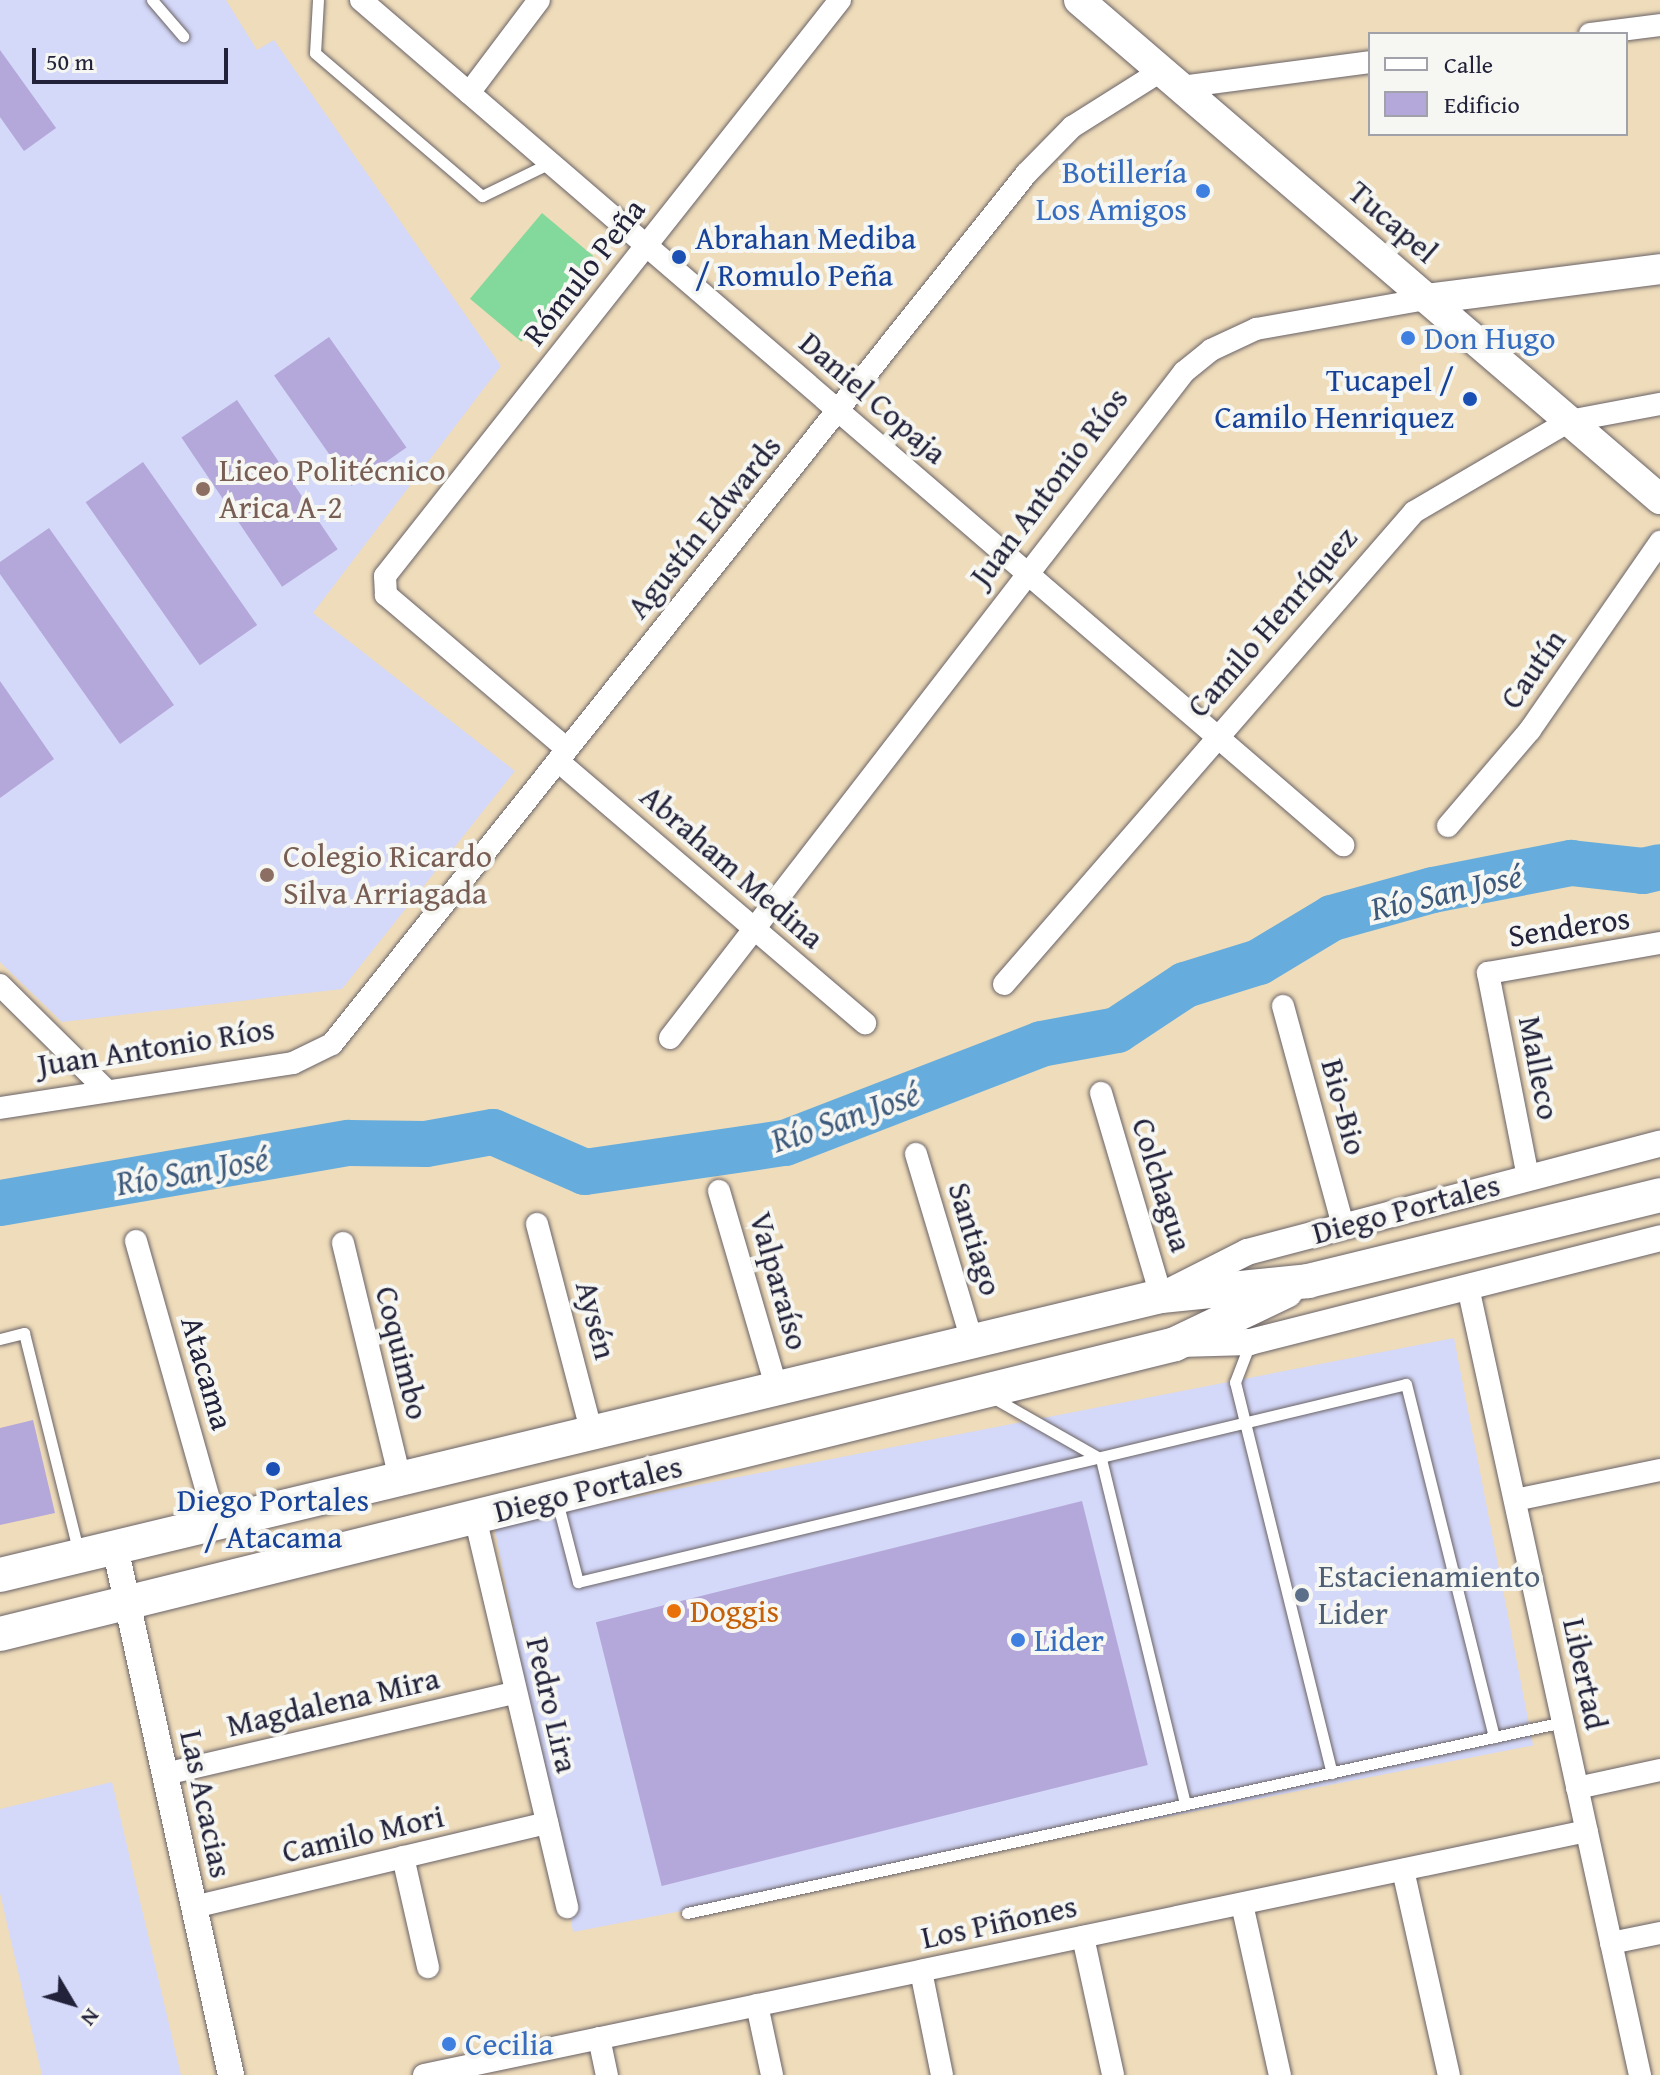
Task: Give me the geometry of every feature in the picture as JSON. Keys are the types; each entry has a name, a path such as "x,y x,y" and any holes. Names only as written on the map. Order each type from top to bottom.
{"main road":[{"name":"Tucapel","path":"1079,0 1660,499"},
{"name":"Juan Antonio Ríos","path":"1427,299 1660,269"},
{"name":"Diego Portales","path":"0,1575 1161,1296 1308,1281 1660,1195"},
{"name":"Diego Portales","path":"0,1634 1175,1344 1308,1281"},
{"path":"542,1445 556,1497"}],"street":[{"name":"Daniel Copaja","path":"361,0 1343,845"},
{"path":"469,93 539,0"},
{"name":"Rómulo Peña","path":"383,586 385,576 840,0"},
{"path":"1606,32 1660,25"},
{"name":"Agustín Edwards","path":"321,1051 342,1033 1042,156 1083,119 1171,79 1368,62"},
{"name":"Juan Antonio Ríos","path":"670,1038 1170,387 1211,350 1256,329 1427,299"},
{"name":"Camilo Henríquez","path":"1004,984 1216,735 1414,512 1569,421 1660,404"},
{"name":"Cautín","path":"1448,826 1530,730 1660,542"},
{"name":"Abraham Medina","path":"383,586 386,595 562,755 755,929 865,1023"},
{"name":"Senderos","path":"1488,973 1660,943"},
{"name":"Malleco","path":"1488,973 1528,1177"},
{"path":"0,985 106,1090"},
{"name":"Bio-Bio","path":"1283,1006 1343,1225"},
{"name":"Juan Antonio Ríos","path":"0,1108 293,1063 321,1051"},
{"name":"Colchagua","path":"1101,1093 1161,1296"},
{"name":"Diego Portales","path":"1161,1296 1217,1263 1343,1225 1660,1144"},
{"name":"Santiago","path":"916,1154 972,1341"},
{"name":"Valparaíso","path":"719,1191 777,1389"},
{"name":"Aysén","path":"537,1224 592,1433"},
{"name":"Diego Portales","path":"1175,1344 1250,1342 1660,1238"},
{"name":"Atacama","path":"136,1241 216,1523"},
{"name":"Coquimbo","path":"343,1243 400,1479"},
{"name":"Libertad","path":"1468,1287 1640,2075"},
{"path":"1515,1500 1660,1470"},
{"name":"Pedro Lira","path":"475,1517 567,1907"},
{"name":"Las Acacias","path":"115,1547 231,2075"},
{"name":"Magdalena Mira","path":"165,1774 516,1692"},
{"path":"1577,1788 1660,1770"},
{"name":"Camilo Mori","path":"194,1907 547,1823"},
{"name":"Los Piñones","path":"432,2074 1587,1831"},
{"path":"403,1857 428,1967"},
{"path":"1403,1870 1449,2075"},
{"path":"1242,1904 1280,2075"},
{"path":"1611,1943 1660,1933"},
{"path":"1083,1937 1113,2075"},
{"path":"921,1971 942,2075"},
{"path":"757,2005 772,2075"},
{"path":"599,2038 607,2075"}],"lane":[{"path":"152,0 183,36"},
{"path":"318,0 315,53 482,196 550,163"},
{"path":"0,1339 24,1333 79,1555"},
{"path":"1250,1342 1235,1382 1332,1773"},
{"path":"556,1497 578,1582 1406,1384 1494,1737"},
{"path":"980,1392 1101,1459 1185,1804"},
{"path":"687,1913 1563,1722"}],"shaded area":[{"name":"Liceo Politécnico Arica A-2","path":"0,0 226,0 257,50 274,40 501,366 313,613 515,771 342,989 62,1022 0,962"},
{"name":"Lider","path":"1454,1338 1533,1745 573,1932 494,1525"},
{"path":"112,1782 181,2075 42,2075 0,1893 0,1809"}],"green space":[{"path":"542,213 593,256 521,342 470,299"}],"building":[{"path":"0,50 56,128 24,151 0,117"},
{"path":"329,337 406,448 352,486 274,375"},
{"path":"237,400 338,549 282,587 181,437"},
{"path":"143,462 257,625 200,665 86,502"},
{"path":"49,528 174,705 120,744 0,574 0,562"},
{"path":"0,681 54,759 0,798"},
{"path":"33,1420 55,1513 0,1525 0,1428"},
{"path":"1082,1501 1148,1765 662,1886 596,1622"}],"waterway":[{"name":"Río San José","path":"0,1203 349,1143 426,1144 493,1132 585,1172 785,1143 1041,1044 1117,1030 1185,985 1259,962 1332,918 1433,890 1571,863 1643,871 1660,867"}],"place":[{"name":"Botillería Los Amigos","path":"1203,191"},
{"name":"Abrahan Mediba / Romulo Peña","path":"679,257"},
{"name":"Don Hugo","path":"1408,338"},
{"name":"Tucapel / Camilo Henriquez","path":"1470,399"},
{"name":"Liceo Politécnico Arica A-2","path":"203,489"},
{"name":"Colegio Ricardo Silva Arriagada","path":"267,875"},
{"name":"Diego Portales / Atacama","path":"273,1469"},
{"name":"Estacienamiento Lider","path":"1302,1595"},
{"name":"Doggis","path":"674,1611"},
{"name":"Lider","path":"1018,1640"},
{"name":"Cecilia","path":"449,2044"}]}
